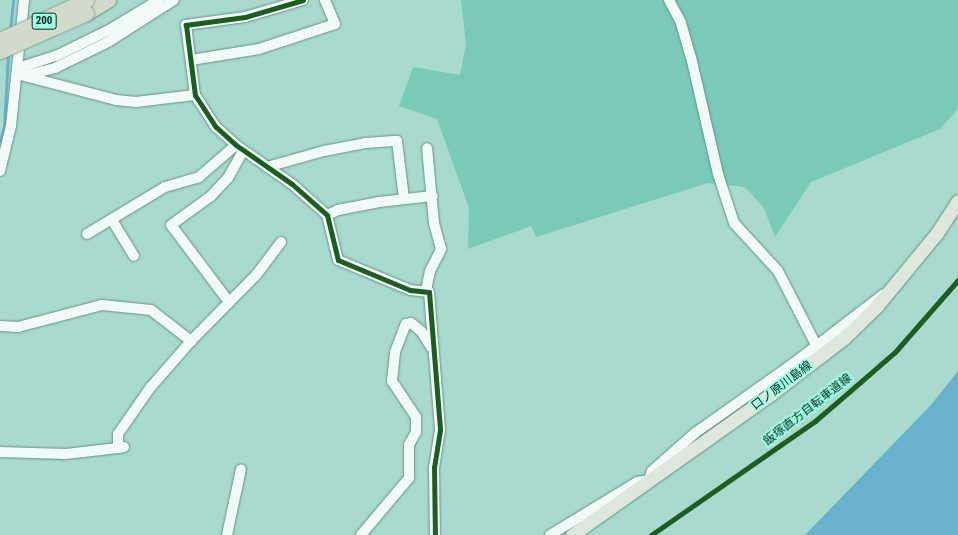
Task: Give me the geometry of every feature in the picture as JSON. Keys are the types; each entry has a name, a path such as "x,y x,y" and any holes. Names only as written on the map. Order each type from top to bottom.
{"highway":[{"name":"200","path":"0,40 108,0"},
{"name":"200","path":"0,51 86,7"}],"main road":[{"name":"口ノ原川島線","path":"572,535 820,357 850,332 890,290 937,234 958,201"}],"street":[{"path":"0,171 11,126 20,73 24,0"},
{"path":"20,73 109,30 159,0"},
{"path":"20,73 55,68 108,42 174,0"},
{"path":"303,0 245,16 186,25 195,95 216,127 240,148 292,184 327,215 338,260 410,290 426,291 430,295 432,348 440,430 434,467 435,535"},
{"path":"190,60 258,49 335,24 325,0"},
{"path":"669,0 680,23 691,57 718,174 734,223 778,271 816,345"},
{"path":"20,73 50,84 116,100 136,102 195,95"},
{"path":"267,167 324,151 366,143 397,141 404,199"},
{"path":"87,234 165,187 200,177 240,148"},
{"path":"229,302 171,225 211,196 228,178 240,148"},
{"path":"426,291 430,271 441,249 434,222 433,196 427,148"},
{"path":"327,215 338,210 404,199 433,196"},
{"path":"112,220 134,256"},
{"path":"0,452 66,454 121,448 118,434 126,419 191,341 257,274 281,242"},
{"path":"550,535 637,482 649,480 652,471 689,438 890,290"},
{"path":"0,326 18,327 102,305 151,310 191,341"},
{"path":"361,535 409,478 409,445 416,432 416,417 392,381 394,352 406,324 411,323 421,331 432,348"},
{"path":"227,535 241,469"}],"green space":[{"path":"461,0 958,0 958,109 940,129 811,182 775,237 764,208 745,187 708,183 536,237 531,226 468,249 469,208 437,119 399,106 413,67 460,75 466,44"}],"water":[{"path":"958,371 958,535 805,535 930,406"}],"waterway":[{"path":"10,30 13,0"},
{"path":"0,141 4,127 8,54"}],"cycle path":[{"path":"303,0 245,17 186,25 195,95 216,127 236,145 292,184 327,215 338,260 410,290 429,292 440,430 434,467 435,535"},
{"name":"飯塚直方自転車道線","path":"651,535 815,421 895,352 958,280"}]}
